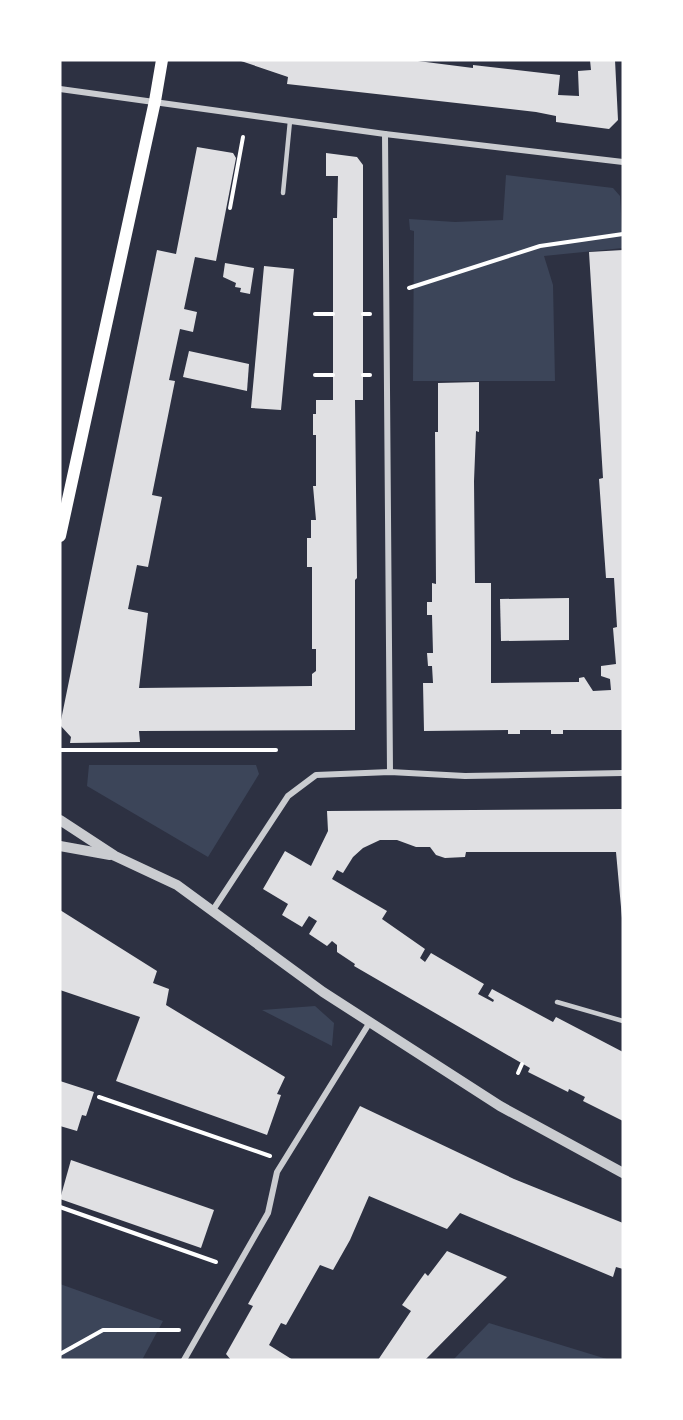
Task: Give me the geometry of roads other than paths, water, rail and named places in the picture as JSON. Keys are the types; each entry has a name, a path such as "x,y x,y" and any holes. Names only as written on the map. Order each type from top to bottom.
{"main road":[{"path":"60,536 162,60"}],"street":[{"path":"60,89 385,134 623,162"},
{"path":"385,134 390,772"},
{"path":"213,910 288,796 316,775 390,772 465,776 623,773"},
{"path":"60,820 115,855 177,885 323,992 500,1106 623,1173"},
{"path":"60,846 115,855"},
{"path":"184,1360 268,1214 276,1172 370,1022"}],"lane":[{"path":"283,193 290,121"},
{"path":"557,1002 623,1021"}]}
